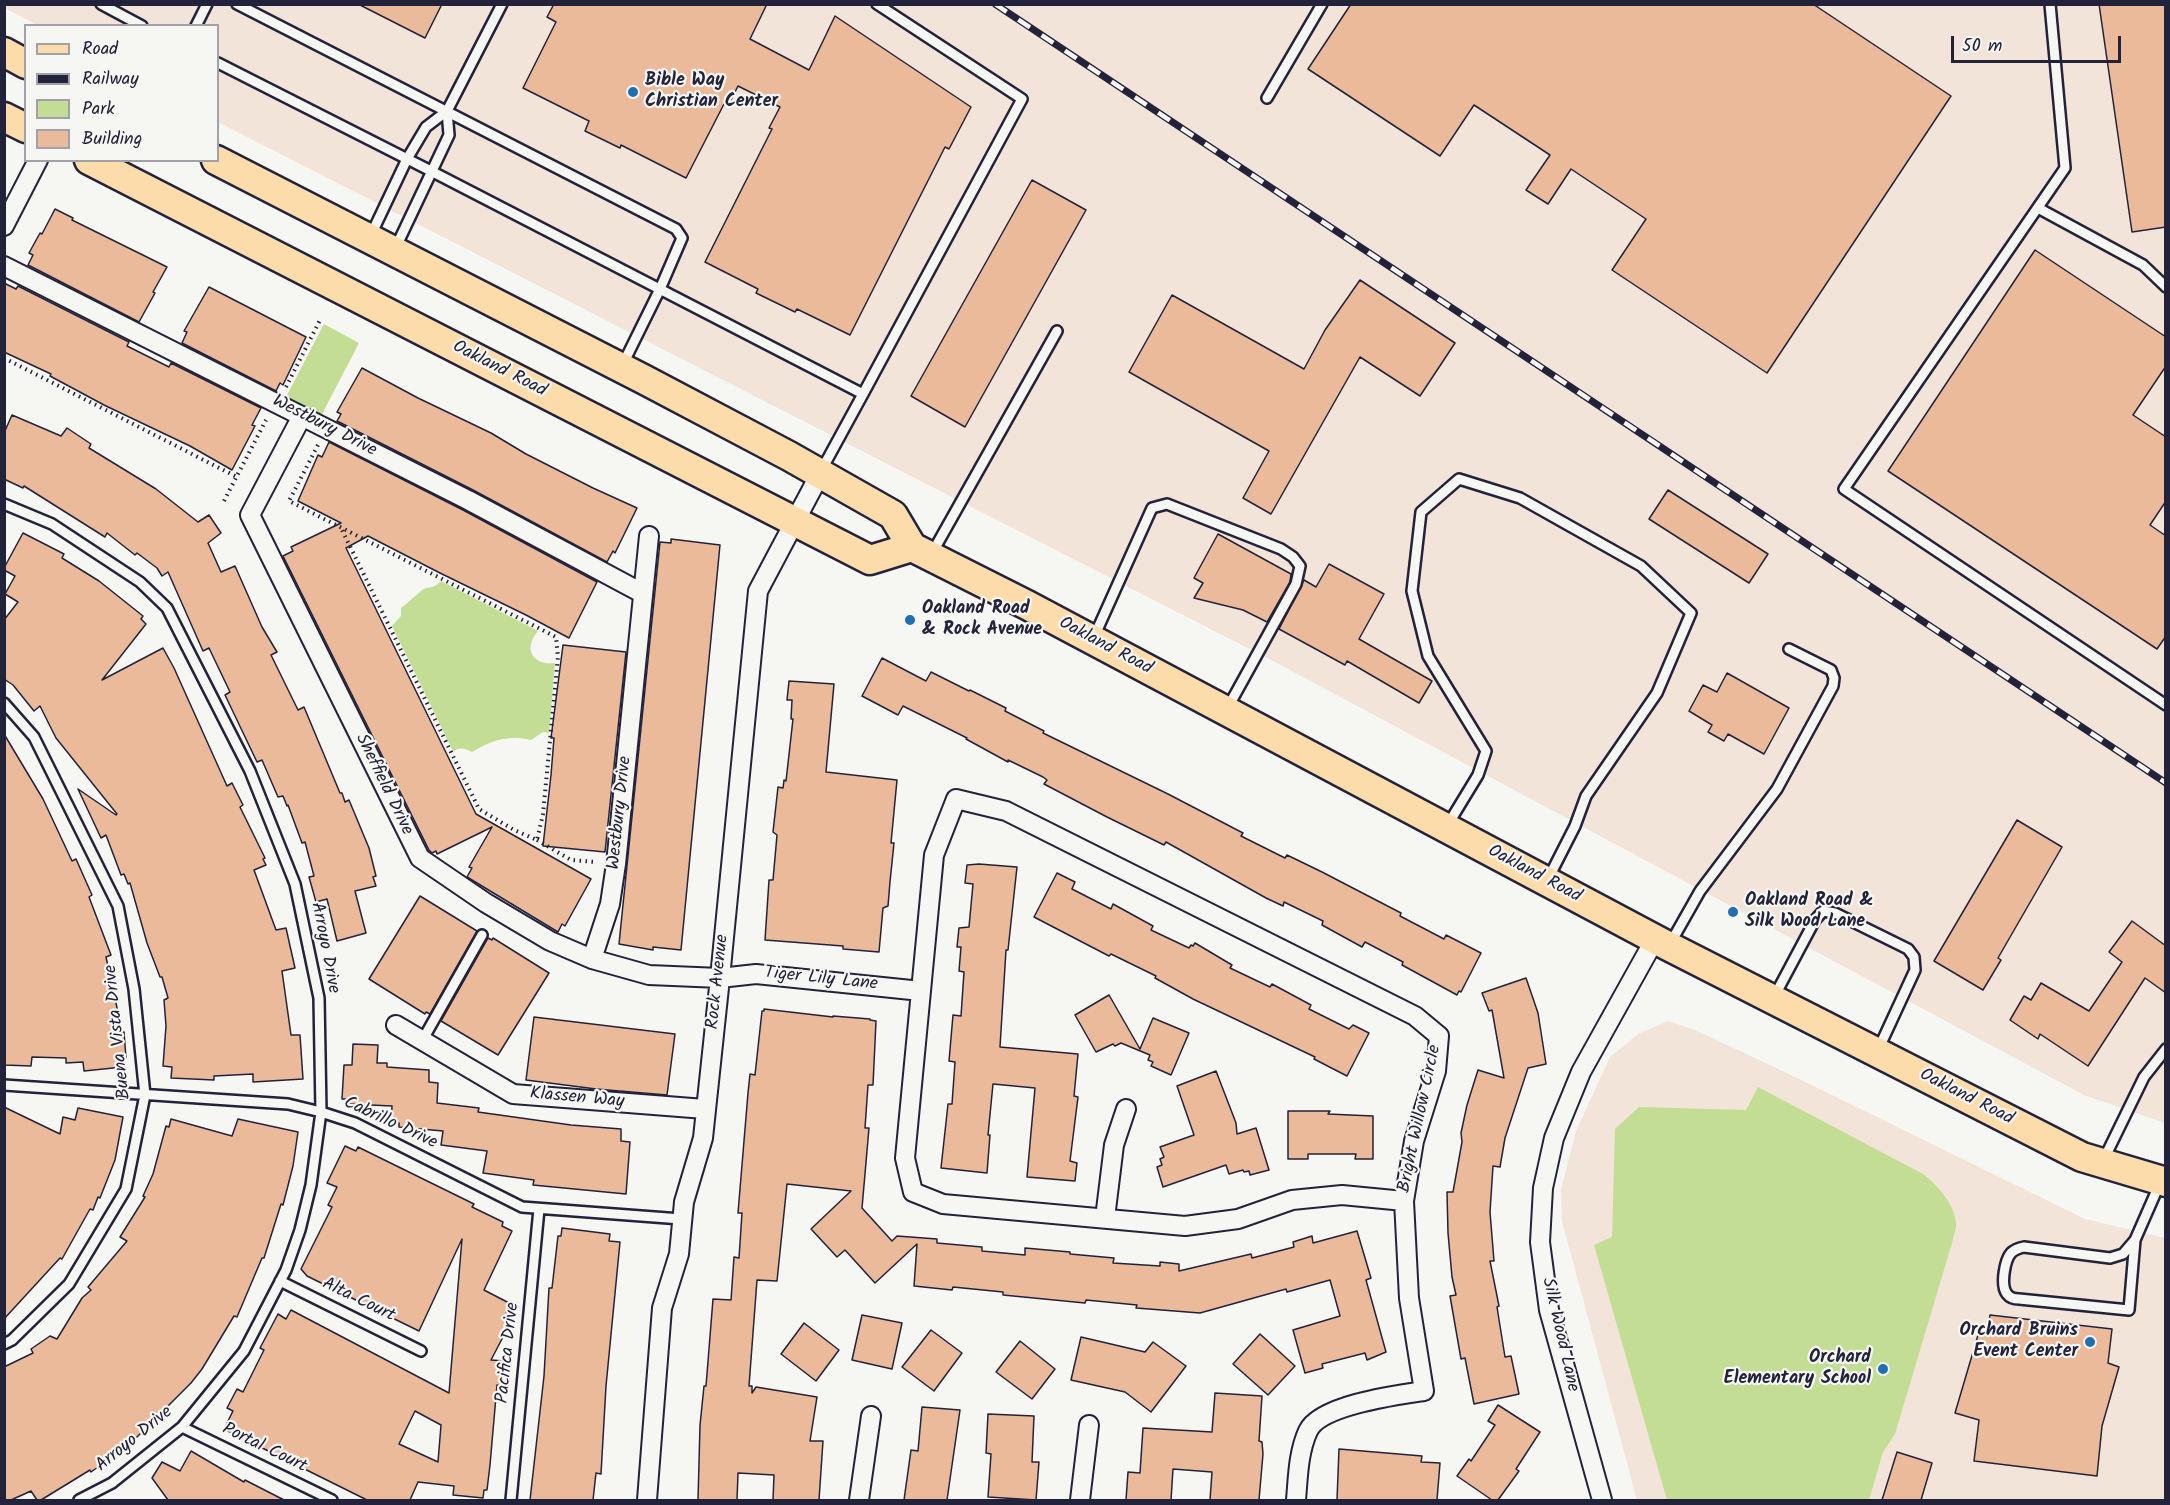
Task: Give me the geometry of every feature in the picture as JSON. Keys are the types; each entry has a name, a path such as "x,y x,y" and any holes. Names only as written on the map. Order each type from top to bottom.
{"main road":[{"path":"4,52 24,63"},
{"path":"4,117 24,127"},
{"name":"Oakland Road","path":"93,162 870,560 921,552 1093,640 1662,942 2082,1157 2163,1181"},
{"path":"219,162 621,368 820,474 893,515 921,552"}],"street":[{"path":"4,226 37,162"},
{"name":"Westbury Drive","path":"4,266 326,428 642,593"},
{"name":"Sheffield Drive","path":"302,416 250,515 420,858 486,903 550,940 592,959 649,975 720,978"},
{"name":"Rock Avenue","path":"647,1500 662,1308 679,1254 684,1202 703,1138 758,591 820,474"},
{"name":"Westbury Drive","path":"592,959 610,904 616,864 649,536"},
{"name":"Bright Willow Circle","path":"956,799 1006,811 1415,1016 1439,1036 1436,1071 1414,1141 1404,1202 1342,1195 1292,1200 1238,1218 1185,1226 943,1204 913,1192 905,1158 921,991 934,855 956,799"},
{"name":"Silk Wood Lane","path":"1602,1500 1549,1310 1540,1242 1543,1188 1554,1138 1581,1072 1662,942"},
{"name":"Tiger Lily Lane","path":"720,978 756,974 921,991"},
{"name":"Klassen Way","path":"396,1025 513,1094 705,1109"},
{"path":"1106,1218 1114,1145 1126,1109"},
{"path":"1296,1500 1300,1456 1309,1429 1328,1413 1377,1398 1424,1391 1410,1298 1404,1202"},
{"path":"859,1500 871,1416"},
{"path":"1080,1500 1089,1425"}],"lane":[{"path":"101,4 138,24"},
{"path":"197,24 207,4"},
{"path":"237,4 676,229 682,238 621,368"},
{"path":"382,245 407,159 426,127 447,111 502,4"},
{"path":"820,474 1022,99 877,4"},
{"path":"1267,98 1322,4"},
{"path":"2050,4 2065,168 1844,489 2166,705"},
{"path":"219,64 863,394"},
{"path":"382,245 431,171 449,135 447,111"},
{"path":"2038,208 2144,265 2166,287"},
{"path":"921,552 1057,331"},
{"path":"1445,828 1479,775 1486,751 1428,656 1412,591 1421,512 1460,479 1520,498 1641,566 1691,613 1657,693 1586,796 1575,826 1547,881"},
{"name":"Arroyo Drive","path":"4,504 52,524 140,582 167,608 250,771 295,884 319,998 321,1112 311,1185 300,1230 286,1270 244,1352 182,1427 112,1483 79,1500"},
{"path":"1093,640 1152,508 1167,504 1281,549 1293,557 1300,566 1296,584 1226,711"},
{"path":"1662,942 1777,789 1833,686 1834,678 1831,670 1790,649"},
{"name":"Buena Vista Drive","path":"4,703 34,736 118,906 134,989 145,1095 126,1189 69,1284 12,1340 4,1344"},
{"path":"1773,999 1815,920 1823,911 1835,913 1908,949 1914,957 1915,970 1877,1052"},
{"path":"422,1041 482,935"},
{"path":"2102,1163 2145,1077 2166,1049"},
{"name":"Cabrillo Drive","path":"4,1085 288,1104 355,1123 522,1207 681,1219"},
{"path":"2135,1240 2129,1310 2012,1298 2004,1287 2006,1263 2016,1248 2024,1247 2110,1258 2123,1254 2135,1240 2163,1181"},
{"name":"Pacifica Drive","path":"511,1500 539,1209"},
{"name":"Alta Court","path":"280,1281 421,1351"},
{"name":"Portal Court","path":"182,1427 332,1500"}],"path":[{"path":"282,394 321,318"},
{"path":"4,358 237,477"},
{"path":"224,501 269,414"},
{"path":"326,428 289,501 556,637 558,657 543,814 537,840"},
{"path":"341,528 479,809 571,860 616,864"}],"shaded area":[{"path":"4,5 2165,5 2165,1123 2084,1095 1275,662 219,123 219,24 35,24 5,8"},
{"name":"Orchard Elementary School","path":"1668,1021 1695,1030 1791,1075 2085,1219 2165,1238 2165,1500 1637,1500 1562,1221 1561,1190 1576,1131 1610,1057 1638,1034"}],"green space":[{"path":"324,324 359,343 320,418 285,399"},
{"path":"441,581 538,631 531,644 532,654 541,662 555,663 549,733 543,732 531,740 514,738 500,740 472,752 463,748 453,751 392,626 401,616 401,608 422,590"},
{"path":"1758,1087 1923,1174 1945,1196 1953,1210 1956,1227 1952,1243 1895,1434 1883,1452 1869,1500 1667,1500 1594,1245 1612,1237 1615,1129 1639,1107 1746,1110"}],"building":[{"path":"358,4 442,4 425,38"},
{"path":"554,4 767,4 750,39 809,70 835,16 971,107 949,149 945,147 850,335 797,309 795,312 756,293 758,289 705,262 772,129 769,128 780,107 738,86 728,106 724,104 686,178 621,145 620,148 585,131 589,121 523,88 556,22 547,17"},
{"path":"1351,4 1813,4 1951,96 1767,373 1612,270 1646,219 1571,169 1548,204 1526,190 1550,155 1474,105 1440,156 1308,69"},
{"path":"2099,4 2166,4 2166,227 2132,232"},
{"path":"1032,180 1086,210 965,427 911,396"},
{"path":"55,209 73,218 72,220 167,267 139,322 28,265 33,255 29,253"},
{"path":"2035,250 2166,337 2166,366 2133,415 2166,437 2166,501 2150,525 2166,536 2166,636 2157,649 1888,471"},
{"path":"1360,280 1455,343 1420,396 1360,357 1271,514 1243,498 1269,451 1129,372 1172,295 1304,369 1325,330"},
{"path":"4,283 16,289 18,286 129,342 127,346 169,367 171,363 261,408 252,425 255,426 232,470 190,446 104,405 50,376 51,374 4,352"},
{"path":"209,287 306,337 283,385 280,383 276,391 182,343 187,332 184,331"},
{"path":"362,368 491,433 526,454 637,508 615,553 613,551 607,562 337,421 341,414 337,412"},
{"path":"12,415 61,436 67,428 91,444 89,448 156,489 198,522 209,515 221,533 208,543 221,572 235,566 262,627 277,652 271,655 298,710 304,707 340,793 345,802 349,800 369,848 376,876 373,877 376,886 355,891 366,933 337,941 327,899 316,902 309,877 314,876 305,842 302,843 288,805 283,796 278,797 262,760 257,762 225,695 230,692 209,648 203,651 168,572 162,576 157,568 137,553 135,555 107,533 105,537 24,486 23,488 4,479 4,433"},
{"path":"329,442 597,582 569,638 368,536 346,548 476,814 591,879 565,926 562,924 558,932 467,877 472,868 469,867 492,827 437,854 436,851 432,853 429,850 283,556 293,551 291,547 341,523 298,501 318,455 322,457"},
{"path":"1668,490 1768,554 1749,583 1649,519"},
{"path":"23,533 64,554 62,558 99,581 143,616 141,619 146,624 102,680 163,648 174,668 227,786 232,783 243,805 240,807 265,858 263,859 266,865 254,870 276,930 286,928 295,968 282,971 291,1035 300,1035 303,1079 253,1082 253,1074 214,1076 214,1080 171,1078 172,1067 163,1066 166,1026 164,1000 168,998 162,977 160,977 147,943 130,883 128,884 124,874 121,875 106,835 101,838 78,789 117,814 56,738 40,706 34,711 13,685 4,679 4,620 18,602 5,594 15,576 4,568"},
{"path":"1218,534 1291,574 1290,582 1267,622 1243,610 1194,598 1203,583 1194,578"},
{"path":"671,539 720,545 681,950 653,947 653,950 619,944 660,542 671,543"},
{"path":"1329,564 1384,594 1359,639 1432,681 1419,703 1347,661 1345,665 1279,629 1304,580 1316,587"},
{"path":"563,645 626,652 605,852 543,846 554,738 551,738"},
{"path":"882,658 926,681 931,672 970,690 1006,708 1005,711 1044,731 1043,733 1243,833 1241,836 1285,858 1287,855 1322,872 1401,913 1400,916 1444,939 1446,935 1481,953 1461,992 1459,991 1457,995 1365,942 1362,947 1322,925 1323,921 1284,902 1283,906 1266,898 1166,842 1164,845 1107,817 1044,784 1047,780 1043,777 1008,760 1008,762 967,738 903,706 898,715 862,696"},
{"path":"1727,673 1789,708 1764,754 1728,734 1724,741 1708,732 1712,725 1689,711 1703,685 1717,692"},
{"path":"789,681 834,684 826,772 897,780 888,906 883,908 879,952 843,949 843,946 765,940 769,880 773,880 777,835 773,832 778,787 783,788 784,780 786,781 793,719 791,719 792,700 787,700"},
{"path":"4,734 43,799 72,861 76,859 92,895 89,897 111,955 106,957 121,1032 124,1032 126,1058 122,1058 123,1067 84,1071 83,1062 66,1063 66,1058 32,1057 31,1066 4,1065"},
{"path":"2017,820 2062,847 1998,958 2001,960 1983,990 1934,961"},
{"path":"967,865 1017,867 1008,950 1006,950 1000,1047 1078,1054 1074,1096 1078,1097 1070,1161 1077,1163 1075,1181 1027,1177 1035,1088 993,1084 987,1173 941,1168 948,1104 952,1104 955,1062 949,1061 953,1015 961,1016 964,972 959,971 961,947 957,947 959,928 969,927 973,884 965,883"},
{"path":"1057,873 1075,882 1072,889 1111,909 1113,904 1153,926 1151,930 1189,948 1195,943 1232,965 1230,968 1270,987 1272,984 1311,1005 1309,1009 1349,1029 1353,1025 1369,1033 1347,1076 1314,1059 1315,1057 1193,999 1155,978 1156,976 1111,954 1109,956 1034,917"},
{"path":"420,896 477,931 430,1014 426,1012 425,1014 369,979"},
{"path":"2132,921 2166,946 2166,993 2145,978 2088,1066 2040,1034 2038,1039 2010,1020 2024,996 2031,1000 2041,983 2089,1011 2122,962 2109,952"},
{"path":"488,938 492,940 493,938 549,973 498,1055 441,1021"},
{"path":"1526,978 1538,1013 1546,1064 1528,1068 1505,1138 1500,1167 1493,1166 1490,1212 1494,1261 1490,1261 1499,1306 1497,1307 1505,1357 1511,1356 1519,1394 1474,1404 1465,1358 1461,1359 1450,1296 1456,1295 1448,1233 1447,1192 1453,1192 1462,1142 1461,1133 1478,1070 1504,1078 1492,1010 1489,1011 1482,993"},
{"path":"1109,995 1140,1049 1153,1018 1189,1033 1171,1075 1151,1066 1153,1062 1148,1060 1150,1055 1121,1043 1096,1052 1075,1015"},
{"path":"764,1009 876,1021 873,1085 868,1085 865,1128 869,1128 862,1208 892,1241 897,1236 937,1239 937,1243 982,1247 982,1251 1025,1255 1025,1248 1070,1252 1070,1254 1114,1258 1113,1263 1160,1266 1160,1262 1179,1264 1179,1271 1251,1254 1252,1258 1294,1247 1293,1242 1312,1236 1313,1243 1357,1231 1371,1278 1366,1280 1386,1352 1367,1360 1365,1353 1322,1364 1323,1368 1305,1373 1293,1330 1340,1316 1330,1280 1287,1292 1286,1289 1200,1313 1136,1308 1137,1305 1086,1300 1085,1303 1003,1295 1003,1292 953,1287 952,1290 914,1286 917,1244 875,1283 845,1250 837,1257 811,1229 851,1191 787,1184 777,1281 757,1280 749,1386 752,1386 752,1393 756,1387 817,1397 810,1441 823,1441 819,1500 773,1500 774,1475 738,1473 737,1500 698,1500 700,1425 704,1386 706,1386 713,1299 731,1300 734,1257 739,1258 742,1213 738,1213 748,1093 750,1074 755,1075"},
{"path":"534,1017 675,1034 667,1095 526,1080"},
{"path":"353,1044 378,1045 377,1063 387,1063 387,1067 429,1070 429,1082 438,1083 437,1103 479,1108 478,1112 571,1125 621,1129 621,1141 630,1142 626,1194 533,1185 534,1180 483,1173 487,1151 441,1145 443,1131 399,1127 399,1123 391,1122 392,1106 349,1104 350,1099 342,1099 344,1065 352,1065"},
{"path":"1216,1071 1236,1123 1237,1134 1256,1128 1269,1170 1250,1175 1249,1171 1244,1172 1243,1170 1229,1174 1226,1165 1163,1187 1157,1167 1162,1165 1160,1159 1164,1157 1160,1147 1194,1135 1177,1086"},
{"path":"4,1107 60,1134 63,1117 75,1120 78,1108 123,1117 115,1160 93,1210 90,1209 62,1259 60,1258 4,1319"},
{"path":"1288,1111 1330,1111 1328,1114 1373,1116 1373,1159 1355,1159 1356,1154 1308,1154 1308,1159 1288,1159"},
{"path":"171,1119 232,1136 238,1119 298,1132 293,1166 283,1205 281,1204 264,1258 262,1258 237,1317 234,1316 202,1369 129,1445 91,1472 90,1470 41,1500 37,1500 31,1491 11,1500 4,1500 4,1367 33,1353 31,1349 50,1336 57,1339 82,1298 91,1290 88,1287 127,1241 120,1237 145,1197 143,1196 153,1174 166,1126 169,1127"},
{"path":"345,1146 356,1151 358,1147 474,1204 472,1207 503,1222 502,1226 512,1231 484,1290 511,1304 506,1312 514,1316 491,1360 504,1361 501,1386 497,1385 487,1490 484,1490 483,1498 453,1495 454,1486 418,1482 410,1500 367,1500 224,1429 233,1411 227,1408 237,1389 243,1392 264,1350 260,1348 278,1314 286,1319 291,1310 449,1393 462,1239 419,1331 307,1276 301,1269 332,1207 328,1205 337,1187 327,1183","holes":["415,1411 441,1425 438,1462 399,1444"]},
{"path":"562,1228 610,1234 609,1241 620,1242 606,1386 601,1474 596,1473 593,1500 530,1500 544,1376 549,1288 552,1288 558,1236 561,1236"},
{"path":"862,1315 902,1323 892,1369 852,1360"},
{"path":"1990,1315 2112,1329 2108,1363 2119,1367 2102,1426 2097,1476 1974,1461 1979,1420 1955,1413 1981,1325 1988,1328"},
{"path":"804,1323 839,1350 816,1381 781,1354"},
{"path":"931,1330 962,1353 934,1391 902,1367"},
{"path":"1260,1334 1295,1366 1268,1395 1233,1364"},
{"path":"1081,1337 1145,1352 1153,1342 1186,1366 1151,1412 1125,1392 1071,1380"},
{"path":"1020,1341 1055,1369 1032,1399 996,1372"},
{"path":"1215,1393 1262,1396 1259,1441 1262,1442 1263,1454 1259,1500 1210,1500 1212,1472 1173,1469 1171,1500 1126,1500 1128,1472 1140,1473 1143,1428 1212,1432"},
{"path":"1498,1405 1540,1432 1516,1469 1519,1471 1498,1500 1492,1500 1457,1476 1469,1459 1471,1461 1495,1425 1488,1421"},
{"path":"922,1407 960,1410 947,1500 904,1500 911,1450 918,1451"},
{"path":"988,1414 1034,1416 1032,1462 1039,1462 1036,1500 988,1497 991,1454 986,1453"},
{"path":"1339,1449 1422,1456 1421,1462 1440,1463 1437,1500 1337,1500"},
{"path":"191,1451 244,1482 245,1480 284,1500 168,1500 152,1478 162,1462 180,1471"},
{"path":"1897,1452 1932,1463 1921,1500 1882,1500"}],"railway":[{"path":"995,4 2166,783"}],"place":[{"name":"Bible Way Christian Center","path":"633,92"},
{"name":"Oakland Road & Rock Avenue","path":"910,620"},
{"name":"Oakland Road & Silk Wood Lane","path":"1733,912"},
{"name":"Orchard Bruins Event Center","path":"2090,1342"},
{"name":"Orchard Elementary School","path":"1883,1369"}]}
